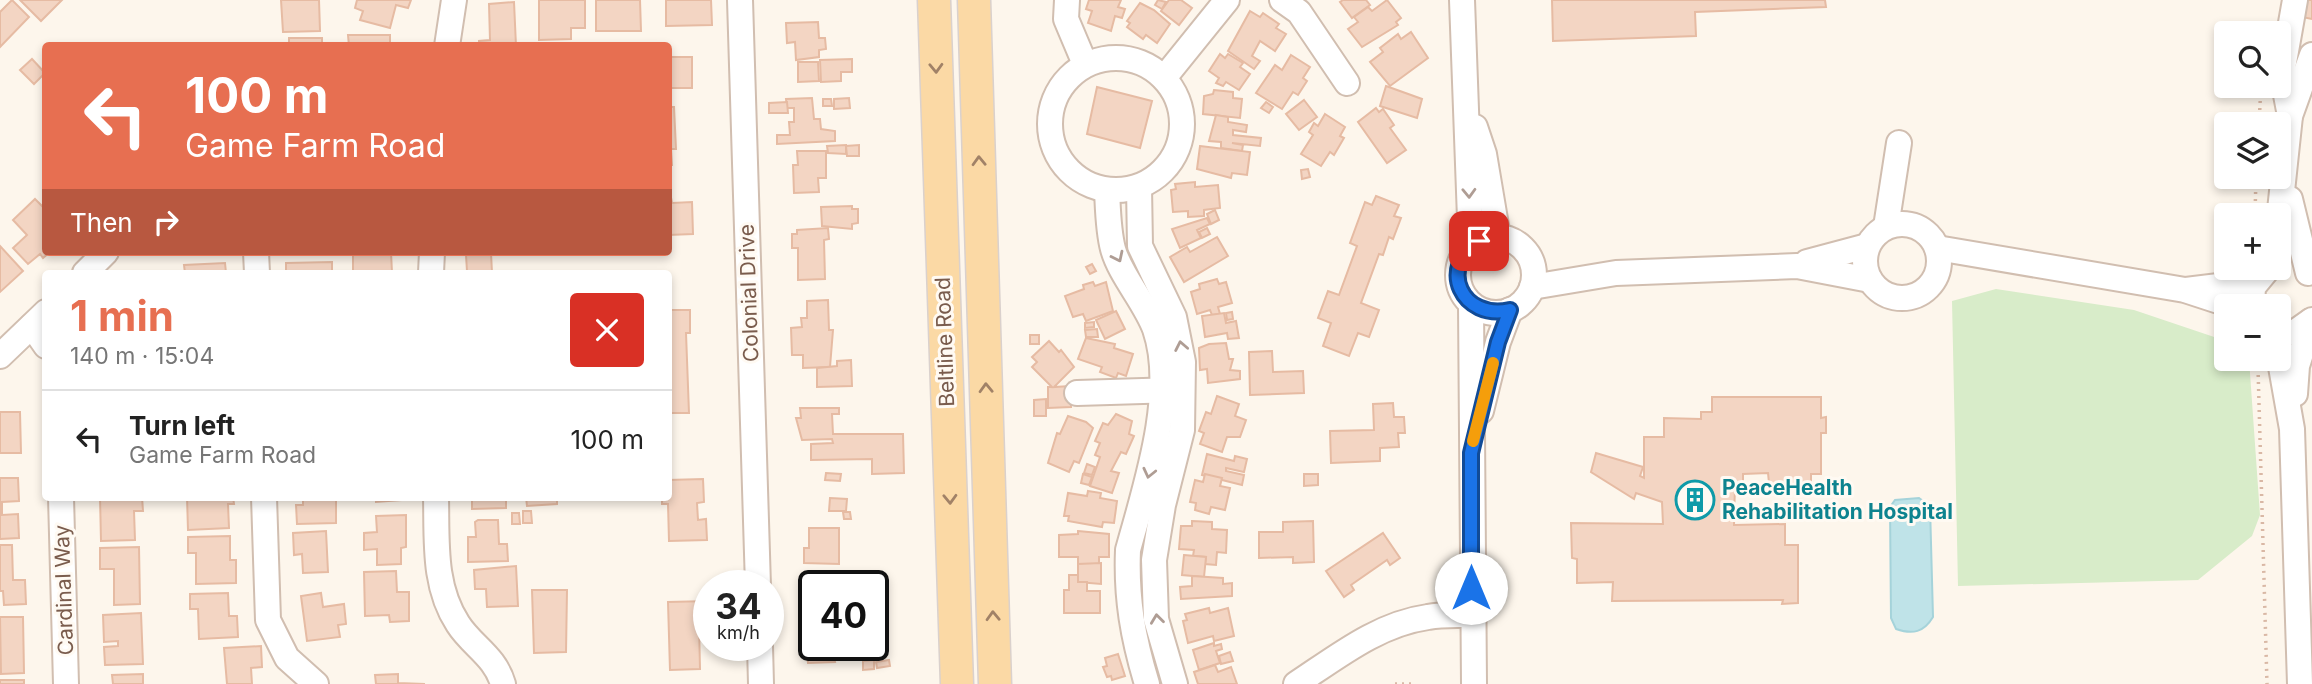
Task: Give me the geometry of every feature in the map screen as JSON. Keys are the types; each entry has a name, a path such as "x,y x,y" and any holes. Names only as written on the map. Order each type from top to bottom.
{"main road":[{"name":"Beltline Road","path":"934,0 957,684"},
{"name":"Beltline Road","path":"974,0 995,684"}],"street":[{"path":"448,42 454,0"},
{"name":"Colonial Drive","path":"740,0 758,570"},
{"path":"1067,0 1066,19 1085,64"},
{"path":"1164,78 1227,0"},
{"path":"1282,0 1299,12 1347,83"},
{"path":"1462,0 1471,246"},
{"path":"2289,112 2282,74 2295,0"},
{"path":"2291,113 2312,55"},
{"path":"1105,58 1127,58 1147,65 1164,78 1179,107 1181,139 1172,159 1158,176 1139,187 1107,190 1087,184 1069,172 1057,155 1050,135 1050,114 1056,94 1068,77 1085,64 1105,58"},
{"path":"1466,100 1484,154 1499,237"},
{"path":"1886,227 1899,143 1912,225"},
{"path":"1139,187 1140,246 1174,317 1182,348 1172,390 1160,421 1128,550 1127,599 1133,636 1147,684"},
{"path":"2289,189 2295,229 2310,276"},
{"path":"1107,190 1113,250 1155,331 1182,430 1163,505 1154,560 1156,619 1175,684"},
{"path":"1797,266 1867,246 1886,227 1912,225 1927,233 1937,260 1926,290 1906,299 1885,295 1870,280 1865,270 1867,246"},
{"path":"1489,237 1499,237 1520,245 1532,276 1520,305 1510,310 1483,311 1471,305 1464,296 1457,275 1464,254 1471,246 1489,237"},
{"path":"88,270 102,256"},
{"path":"1937,260 2009,263 2185,290 2214,299"},
{"path":"1532,276 1797,266 1870,280"},
{"path":"2291,268 2297,267 2310,276"},
{"path":"2185,290 2235,284 2245,280"},
{"path":"1471,305 1474,684"},
{"path":"1471,453 1498,342 1510,310"},
{"path":"2291,332 2312,321"},
{"path":"2292,429 2297,366 2312,321"},
{"path":"0,356 41,328"},
{"path":"2282,371 2292,429 2305,604 2301,684"},
{"path":"1077,393 1172,390"},
{"name":"Cardinal Way","path":"61,501 66,684"},
{"path":"264,501 268,620 287,658 316,684"},
{"path":"436,501 439,576 445,600 459,626 487,653 503,684"},
{"path":"1296,684 1366,639 1392,626 1430,616 1472,615"},
{"path":"760,661 761,684"}],"path":[{"path":"2258,371 2267,684"},
{"path":"1395,684 1415,684"}],"green space":[{"path":"1996,289 2134,310 2214,337 2214,371 2250,371 2260,515 2252,536 2198,580 1958,586 1952,301"}],"water":[{"path":"1919,498 1930,506 1933,617 1922,629 1908,632 1896,629 1891,618 1890,507 1895,500"}],"building":[{"path":"12,0 29,17 0,47 0,12"},
{"path":"20,0 62,0 41,21"},
{"path":"281,0 319,0 320,31 283,32"},
{"path":"357,0 411,0 408,8 396,5 390,28 360,20 363,11 355,8"},
{"path":"539,0 585,0 585,28 571,28 571,39 539,40"},
{"path":"596,0 640,0 641,31 596,31"},
{"path":"666,0 711,0 712,25 666,26"},
{"path":"1089,0 1121,0 1118,7 1125,9 1122,18 1115,16 1111,31 1088,23 1092,11 1086,9"},
{"path":"1158,0 1166,2 1162,9 1155,5"},
{"path":"1169,0 1181,0 1192,8 1179,25 1161,11"},
{"path":"1366,0 1370,5 1352,18 1340,2"},
{"path":"1387,0 1401,18 1396,22 1398,25 1362,47 1348,29 1358,22 1354,17 1368,7 1372,11"},
{"path":"1552,0 1825,0 1826,7 1695,12 1696,36 1553,41"},
{"path":"2305,0 2312,0 2312,19 2302,17"},
{"path":"514,2 516,42 479,42 490,40 489,4"},
{"path":"1140,3 1154,10 1170,24 1157,43 1146,35 1143,39 1127,27 1130,23 1127,21"},
{"path":"1250,11 1260,17 1263,13 1279,24 1276,28 1286,34 1275,51 1260,41 1252,56 1260,61 1254,69 1228,51"},
{"path":"818,22 819,38 825,38 826,49 819,50 819,57 796,60 795,42 787,43 786,23"},
{"path":"1411,32 1428,58 1390,86 1370,62 1383,52 1380,48 1398,34 1401,39"},
{"path":"348,35 390,35 390,42 349,42"},
{"path":"289,38 322,38 322,42 289,42"},
{"path":"1220,54 1225,58 1228,54 1243,63 1240,67 1250,74 1239,90 1226,82 1223,86 1216,83 1219,78 1209,71"},
{"path":"1291,55 1310,67 1303,78 1307,81 1298,95 1293,92 1282,109 1256,93 1275,65 1282,70"},
{"path":"672,57 692,57 692,88 672,88"},
{"path":"32,59 42,70 42,76 34,84 20,70"},
{"path":"852,59 852,72 841,72 841,81 821,82 820,60"},
{"path":"798,62 818,62 819,81 798,82"},
{"path":"1386,86 1422,99 1417,118 1380,106"},
{"path":"1097,87 1152,101 1140,148 1087,134"},
{"path":"1214,90 1233,92 1233,98 1242,99 1240,118 1203,114 1204,96 1213,94"},
{"path":"812,98 814,119 820,119 821,129 835,131 835,141 777,144 777,135 790,135 789,122 794,122 794,108 787,108 786,99"},
{"path":"849,98 850,108 834,109 834,99"},
{"path":"823,99 831,99 832,106 823,106"},
{"path":"1304,100 1317,117 1299,130 1286,114"},
{"path":"787,102 788,113 769,113 769,103"},
{"path":"1266,102 1273,107 1269,113 1261,108"},
{"path":"672,107 674,107 676,149 672,149"},
{"path":"1376,108 1379,112 1383,109 1394,125 1390,128 1406,150 1387,163 1358,122"},
{"path":"1325,114 1345,127 1340,136 1344,138 1334,155 1330,152 1321,166 1301,154 1313,135 1309,132 1314,123 1318,126"},
{"path":"1216,115 1228,117 1228,122 1247,125 1246,132 1233,130 1233,135 1261,138 1260,146 1232,143 1243,145 1242,151 1221,148 1221,142 1209,141"},
{"path":"846,145 846,154 828,153 827,146"},
{"path":"859,145 859,156 847,156 846,146"},
{"path":"1200,146 1250,152 1247,175 1232,173 1231,178 1197,169"},
{"path":"797,151 826,151 826,178 818,178 819,192 794,193 793,165 798,165"},
{"path":"1308,169 1310,177 1302,179 1301,170"},
{"path":"1195,182 1195,187 1218,185 1220,208 1204,210 1204,216 1188,217 1188,211 1173,212 1171,190 1176,189 1175,184"},
{"path":"1376,196 1399,205 1394,216 1401,218 1393,239 1389,237 1383,255 1379,254 1361,303 1379,310 1369,337 1358,333 1349,356 1323,346 1331,323 1318,318 1328,291 1339,295 1357,246 1350,243 1365,202 1372,205"},
{"path":"35,199 42,206 42,256 45,256 43,258 40,254 28,264 13,248 27,235 13,220"},
{"path":"692,202 693,234 672,235 672,203"},
{"path":"852,206 852,209 858,209 858,223 852,224 852,229 822,226 821,207"},
{"path":"1215,210 1219,220 1211,224 1207,214"},
{"path":"1207,218 1210,224 1197,230 1201,238 1180,248 1172,229"},
{"path":"828,228 829,239 824,240 825,279 798,280 798,248 792,248 792,234 797,234 797,230"},
{"path":"1207,228 1210,234 1202,238 1199,232"},
{"path":"1217,237 1228,256 1184,282 1170,257 1187,247 1190,252"},
{"path":"0,246 23,271 0,292"},
{"path":"353,256 391,256 392,270 353,270"},
{"path":"466,256 491,256 492,270 467,270"},
{"path":"332,262 332,270 286,270 286,263"},
{"path":"225,263 226,270 185,270 184,265"},
{"path":"1092,264 1096,271 1090,274 1086,267"},
{"path":"1217,279 1219,284 1226,282 1232,303 1218,307 1220,314 1212,315 1210,310 1197,314 1191,292 1200,289 1199,284"},
{"path":"1093,282 1095,286 1106,282 1113,311 1086,321 1083,314 1073,317 1065,296 1084,289 1083,285"},
{"path":"828,300 829,330 833,330 830,367 803,368 803,355 792,355 791,328 802,327 801,318 807,318 807,301"},
{"path":"672,310 690,310 690,333 686,333 689,413 672,413"},
{"path":"1116,311 1125,329 1105,339 1096,320"},
{"path":"1232,312 1233,319 1227,320 1226,313"},
{"path":"1224,313 1226,323 1236,321 1239,338 1228,339 1227,333 1205,337 1202,316"},
{"path":"1094,322 1094,327 1085,328 1085,323"},
{"path":"1097,329 1098,337 1086,337 1085,330"},
{"path":"1030,335 1039,335 1039,344 1030,344"},
{"path":"1086,338 1115,344 1114,348 1133,354 1126,376 1118,373 1116,378 1100,372 1102,367 1078,359"},
{"path":"1049,341 1059,352 1061,350 1074,367 1054,387 1070,386 1071,407 1048,408 1048,387 1052,387 1032,367 1037,362 1032,357"},
{"path":"1226,343 1229,359 1233,359 1230,370 1240,371 1240,379 1208,383 1207,369 1200,370 1199,348 1209,344"},
{"path":"1272,351 1273,372 1303,371 1304,393 1250,395 1249,352"},
{"path":"851,360 852,386 817,387 817,368 837,366 837,361"},
{"path":"1217,396 1239,404 1235,416 1246,420 1240,437 1227,437 1222,452 1200,444 1204,433 1199,431 1206,412 1211,414"},
{"name":"PeaceHealth Rehabilitation Hospital","path":"1712,397 1821,397 1821,418 1826,417 1826,433 1821,433 1821,474 1811,474 1811,483 1769,483 1768,473 1743,474 1743,483 1735,483 1734,525 1785,524 1785,545 1798,545 1798,603 1782,604 1783,600 1612,601 1613,582 1577,583 1577,559 1572,558 1571,523 1663,524 1662,502 1636,493 1634,499 1591,472 1596,453 1643,467 1640,476 1644,478 1644,437 1664,437 1664,418 1701,419 1701,412 1712,412"},
{"path":"1046,399 1046,416 1034,416 1034,400"},
{"path":"1393,403 1394,417 1404,417 1405,433 1398,433 1399,447 1380,448 1380,461 1331,463 1330,431 1374,430 1373,404"},
{"path":"800,408 839,408 839,414 832,414 833,434 903,434 904,473 872,474 872,459 811,460 811,444 833,443 832,439 802,440 796,418 801,418"},
{"path":"0,412 20,412 21,453 0,453"},
{"path":"1116,414 1132,421 1129,434 1134,436 1126,454 1121,452 1111,471 1119,473 1112,493 1090,486 1100,457 1095,455 1100,443 1095,441 1103,423 1108,425"},
{"path":"1068,416 1086,422 1093,428 1079,463 1074,461 1069,472 1048,463 1057,433 1060,434"},
{"path":"1207,454 1234,461 1235,456 1247,459 1244,472 1226,468 1226,471 1244,475 1242,485 1202,475"},
{"path":"1087,464 1095,467 1092,475 1084,473"},
{"path":"826,473 841,474 840,481 825,480"},
{"path":"1083,474 1092,477 1089,485 1081,483"},
{"path":"1205,474 1222,478 1220,486 1230,488 1225,510 1211,507 1209,514 1195,510 1196,503 1190,502 1195,480 1203,482"},
{"path":"1304,474 1318,474 1318,485 1304,486"},
{"path":"0,478 18,478 19,501 2,502 2,515 18,514 19,538 0,539"},
{"path":"703,479 704,502 697,503 698,520 706,519 707,540 669,541 668,504 662,504 662,501 672,501 672,480"},
{"path":"1088,491 1101,493 1100,498 1117,501 1114,523 1103,522 1102,527 1068,521 1069,516 1064,516 1068,493 1087,496"},
{"path":"830,498 847,499 846,511 829,511"},
{"path":"100,501 142,501 143,511 134,511 135,540 101,541"},
{"path":"187,501 234,501 234,504 228,504 229,528 188,530"},
{"path":"303,501 336,501 336,523 297,524 296,505 303,505"},
{"path":"472,501 506,501 506,508 472,509"},
{"path":"526,501 557,501 557,504 527,506"},
{"path":"523,511 531,511 532,523 523,523"},
{"path":"843,512 850,512 851,519 844,519"},
{"path":"512,513 519,513 520,524 512,524"},
{"path":"406,515 406,547 401,548 401,564 377,565 377,549 364,550 364,533 377,532 376,516"},
{"path":"498,520 499,544 507,544 508,561 468,562 468,537 476,537 475,522"},
{"path":"1192,521 1212,522 1212,529 1227,530 1226,553 1217,552 1216,565 1205,564 1206,557 1193,556 1194,550 1179,549 1181,526 1192,526"},
{"path":"1313,521 1314,562 1293,563 1293,557 1259,558 1259,532 1283,532 1283,522"},
{"path":"809,528 839,528 839,564 804,563 804,548 809,548"},
{"path":"326,531 328,572 303,573 302,554 294,555 293,533"},
{"path":"1078,531 1109,534 1109,557 1099,557 1099,564 1078,564 1078,557 1059,557 1059,535 1078,534"},
{"path":"1383,533 1400,558 1390,565 1387,560 1351,585 1354,590 1344,597 1326,571"},
{"path":"230,536 230,560 236,560 236,583 196,584 196,553 188,553 188,537"},
{"path":"0,545 12,545 13,580 25,580 26,604 4,605 3,591 0,591"},
{"path":"139,547 140,604 114,605 114,569 100,569 100,548"},
{"path":"1184,555 1206,557 1204,577 1182,575"},
{"path":"1101,563 1101,584 1078,582 1078,564"},
{"path":"516,566 518,606 487,607 486,589 475,589 474,570"},
{"path":"396,571 397,592 409,592 409,621 390,622 389,615 365,616 364,572"},
{"path":"1069,575 1078,575 1078,582 1087,582 1087,591 1100,591 1100,613 1064,613 1064,590 1069,590"},
{"path":"1192,576 1223,578 1223,584 1232,583 1232,596 1181,599 1180,587 1192,586"},
{"path":"532,590 567,590 566,652 534,653"},
{"path":"228,593 229,616 237,616 238,637 199,639 198,609 190,609 190,594"},
{"path":"321,593 323,607 344,604 346,624 338,625 340,637 307,641 301,596"},
{"path":"693,601 693,661 700,661 700,669 670,670 668,602"},
{"path":"1209,608 1210,613 1228,608 1234,636 1214,641 1213,636 1188,643 1183,621 1187,620 1185,614"},
{"path":"141,613 143,664 105,665 104,647 118,646 118,641 104,642 103,615"},
{"path":"0,617 23,617 24,673 1,674"},
{"path":"1214,643 1214,646 1221,644 1222,649 1216,651 1220,663 1199,670 1193,650"},
{"path":"261,646 262,667 251,668 252,684 227,684 224,648"},
{"path":"1230,652 1233,661 1221,664 1219,656"},
{"path":"1118,654 1125,676 1112,680 1111,676 1107,677 1103,667 1107,666 1105,658"},
{"path":"889,660 890,666 877,668 876,662"},
{"path":"808,661 835,662 808,663"},
{"path":"863,661 874,661 874,669 863,670"},
{"path":"1215,665 1218,672 1231,667 1237,684 1198,684 1194,672"},
{"path":"143,674 143,684 113,684 112,675"},
{"path":"398,674 398,683 425,684 376,684 375,675"},
{"path":"0,680 24,680 24,684 0,684"}],"slow traffic":[{"path":"1473,441 1493,363"}],"place":[{"name":"PeaceHealth Rehabilitation Hospital","path":"1695,500"}],"route":[{"path":"1471,588 1471,453 1498,342 1510,310 1497,313 1483,311 1471,305 1459,286 1459,264 1464,254 1479,241"}]}
